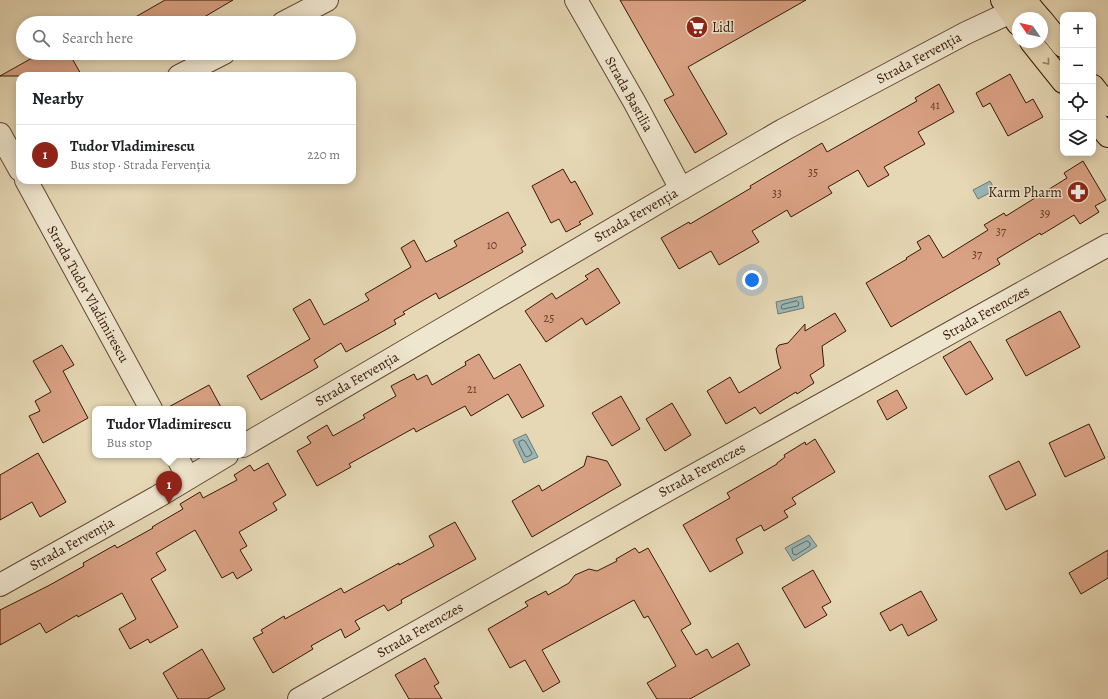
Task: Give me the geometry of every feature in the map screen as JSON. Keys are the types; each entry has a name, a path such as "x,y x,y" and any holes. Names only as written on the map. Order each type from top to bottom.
{"main road":[{"path":"1025,10 1060,43"},
{"path":"1036,48 1060,78"},
{"path":"1096,90 1108,106"},
{"path":"1095,120 1108,136"}],"street":[{"path":"296,16 327,0"},
{"name":"Strada Bastilia","path":"576,0 635,103 681,189"},
{"name":"Strada Fervenția","path":"246,444 790,126 966,33 1025,10"},
{"path":"187,72 210,60"},
{"path":"0,134 16,160"},
{"name":"Strada Tudor Vladimirescu","path":"28,184 149,406"},
{"name":"Strada Ferenczes","path":"299,699 639,506 1108,245"},
{"path":"178,458 188,478"},
{"name":"Strada Fervenția","path":"0,585 157,497 222,458"}],"water":[{"path":"990,181 995,190 978,199 973,190"},
{"path":"802,296 804,308 778,314 776,302"},
{"path":"526,434 538,457 524,463 513,440"},
{"path":"809,535 817,546 793,561 785,548"}],"building":[{"path":"165,0 233,0 206,16 137,16"},
{"name":"Lidl","path":"620,0 806,0 688,67 727,134 695,153 664,100 674,95"},
{"path":"29,60 73,60 80,72 16,72 16,76 0,76"},
{"path":"1010,74 1026,103 1033,99 1043,117 1008,136 990,103 983,107 976,93"},
{"path":"939,84 954,112 918,132 925,144 884,167 889,175 868,187 858,170 828,187 832,193 791,217 787,210 752,231 759,242 719,265 711,251 679,269 661,238 689,222 690,224 751,188 750,186 822,143 827,152 917,101 915,98"},
{"path":"1083,161 1106,200 1095,206 1099,212 1080,224 1074,215 1041,235 1040,233 997,259 1000,264 891,327 866,283 921,249 917,242 929,235 943,258 988,230 984,225 1004,213 1006,216 1067,178 1064,173"},
{"path":"563,169 571,183 575,181 593,214 579,222 581,224 566,232 559,219 551,223 532,186"},
{"path":"508,212 526,245 521,248 523,252 439,299 436,293 403,312 405,314 394,320 396,324 346,352 341,343 314,360 318,367 261,400 247,376 310,339 293,309 310,299 324,325 369,300 365,294 411,267 401,248 414,240 426,262 457,246 454,241"},
{"path":"598,268 620,303 586,325 582,318 546,342 525,311 552,293 556,299 588,279 585,276"},
{"path":"1060,311 1080,347 1026,376 1006,340"},
{"path":"835,313 846,331 822,346 824,366 810,375 814,383 760,414 755,407 726,424 707,391 730,377 739,393 781,368 776,349 779,345 788,343 805,324 805,331"},
{"path":"970,341 993,379 966,395 943,357"},
{"path":"62,345 74,365 63,371 88,418 43,443 29,416 40,411 35,401 51,392 33,361"},
{"path":"479,354 494,379 520,364 544,406 522,418 508,394 471,416 465,406 416,432 414,428 349,464 351,467 317,486 297,451 311,443 307,437 327,425 333,436 365,418 363,415 396,396 391,386 414,374 417,380 427,375 432,385 466,365 465,362"},
{"path":"209,385 220,406 170,406"},
{"path":"897,390 907,408 887,420 877,401"},
{"path":"621,396 640,429 612,446 592,413"},
{"path":"672,403 691,435 665,451 646,419"},
{"path":"1089,424 1105,458 1065,477 1049,443"},
{"path":"815,439 835,472 792,498 796,504 784,511 788,517 764,531 761,525 736,539 743,553 710,572 683,525 730,498 727,493 777,464 785,457 784,455 805,442 806,445"},
{"path":"38,453 66,502 40,517 32,502 0,520 0,475"},
{"path":"587,456 607,461 621,485 532,537 512,501 539,485 542,491 584,466"},
{"path":"1019,461 1036,495 1006,510 989,476"},
{"path":"268,463 286,495 273,503 277,510 239,532 247,546 240,550 252,570 237,579 233,572 222,578 195,530 156,553 166,570 151,579 178,627 150,643 148,639 130,649 119,629 136,619 122,593 78,617 77,615 46,633 40,623 0,645 0,610 84,566 83,563 115,545 117,548 153,528 152,527 183,509 180,504 200,492 203,498 237,480 234,475 250,465 254,471"},
{"path":"455,522 476,559 401,600 402,603 388,611 384,605 355,621 360,629 345,638 341,629 311,646 313,649 273,673 253,638 263,633 261,630 284,616 285,619 341,588 344,593 434,546 429,536"},
{"path":"635,548 639,553 648,548 663,574 691,624 681,630 696,655 707,649 712,658 738,643 750,665 690,699 657,699 647,683 676,666 648,616 644,618 634,600 542,650 560,682 543,692 525,660 510,668 488,629 528,606 525,602 546,591 548,595 569,583 575,575 589,569 597,571 617,561 616,559"},
{"path":"1108,550 1108,578 1081,594 1069,573"},
{"path":"813,570 831,602 822,607 827,615 805,628 782,588"},
{"path":"921,591 937,620 908,636 902,624 890,631 880,613"},
{"path":"202,649 225,689 207,699 178,699 163,673"},
{"path":"425,658 439,683 434,686 442,699 409,699 395,675"}],"place":[{"name":"Lidl","path":"697,27"},
{"name":"Karm Pharm","path":"1078,192"},
{"name":"Tudor Vladimirescu","path":"169,504"}]}
